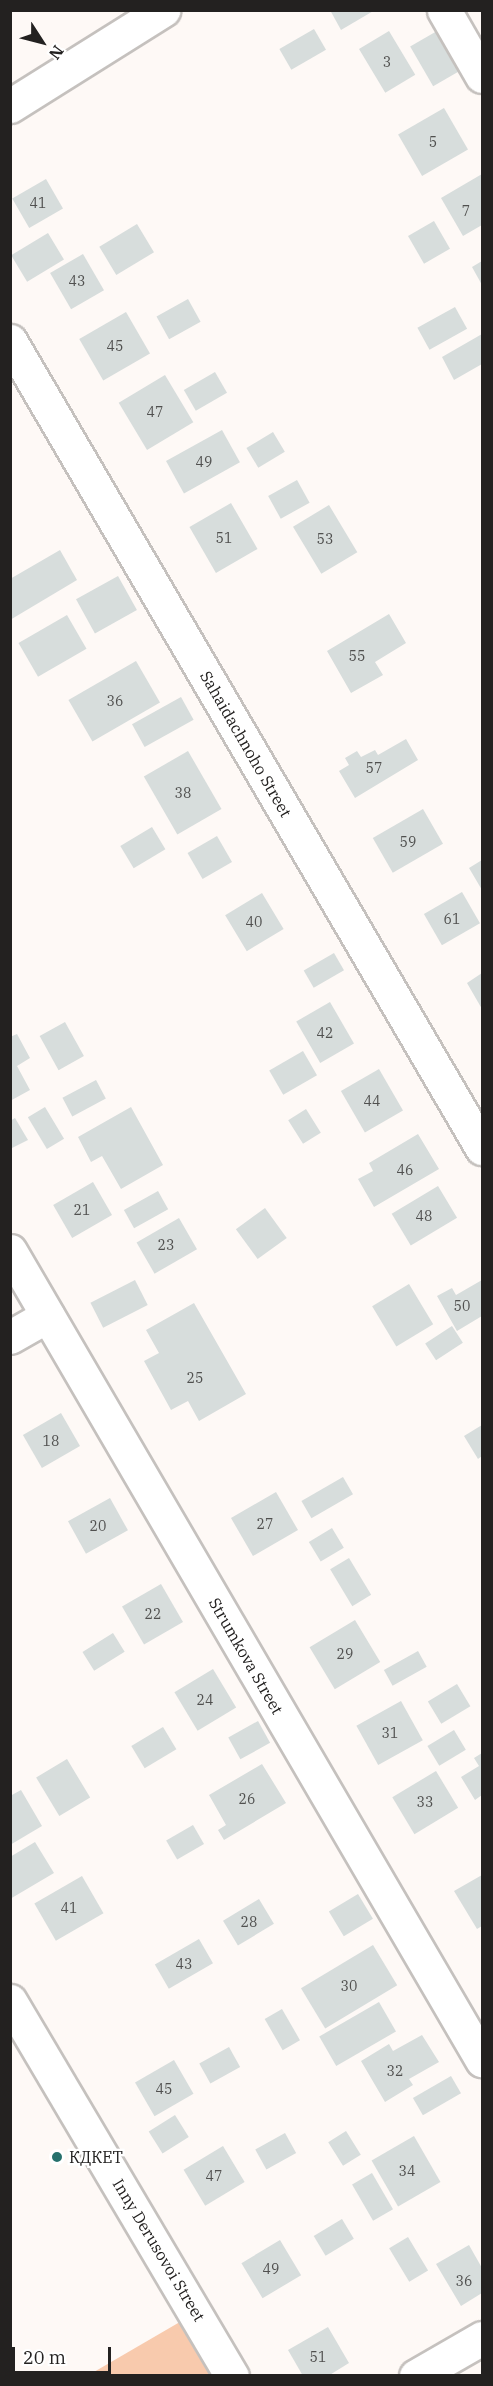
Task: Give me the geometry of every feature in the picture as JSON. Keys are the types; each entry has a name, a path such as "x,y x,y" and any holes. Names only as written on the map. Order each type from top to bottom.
{"street":[{"path":"10,106 163,10"},
{"path":"444,10 483,76"},
{"name":"Sahaidachnoho Street","path":"10,341 483,1148"},
{"name":"Strumkova Street","path":"10,1251 483,2060"},
{"path":"10,1337 47,1316"},
{"name":"Inny Derusovoi Street","path":"10,2001 232,2376"},
{"path":"416,2376 483,2337"}],"shaded area":[{"path":"197,2312 232,2376 87,2376"}],"building":[{"path":"330,10 375,10 341,30"},
{"path":"314,29 326,50 291,70 279,49"},
{"path":"389,31 415,75 385,93 359,49"},
{"path":"437,31 460,71 433,86 410,46"},
{"path":"444,108 468,150 422,176 398,134"},
{"path":"482,174 482,225 463,236 441,198"},
{"path":"46,179 63,208 29,228 12,199"},
{"path":"434,221 450,249 424,264 408,236"},
{"path":"137,224 154,252 116,275 99,247"},
{"path":"48,233 64,260 27,282 11,255"},
{"path":"83,254 104,290 71,309 50,273"},
{"path":"482,261 482,285 472,267"},
{"path":"188,299 201,322 169,339 157,316"},
{"path":"455,307 467,329 430,350 417,328"},
{"path":"126,312 150,354 103,381 79,339"},
{"path":"482,334 482,364 454,380 442,357"},
{"path":"215,372 227,393 196,411 184,390"},
{"path":"165,375 193,422 147,450 119,403"},
{"path":"222,430 240,462 184,493 166,461"},
{"path":"273,432 285,452 258,468 246,448"},
{"path":"297,480 310,503 281,519 268,496"},
{"path":"231,503 258,549 216,573 189,527"},
{"path":"329,505 357,552 321,574 293,527"},
{"path":"60,550 77,580 10,620 10,579"},
{"path":"118,576 137,610 95,633 76,599"},
{"path":"389,614 406,643 375,662 383,675 351,693 327,651"},
{"path":"67,615 86,649 38,677 19,643"},
{"path":"136,661 160,703 92,742 68,700"},
{"path":"181,697 194,720 145,747 132,724"},
{"path":"406,739 418,760 355,798 339,771 349,765 345,758 357,751 361,757 375,750 378,755"},
{"path":"188,751 222,809 177,835 144,776"},
{"path":"423,809 443,844 393,873 373,838"},
{"path":"152,827 165,849 134,868 120,846"},
{"path":"217,836 232,862 203,879 188,853"},
{"path":"482,860 482,890 469,868"},
{"path":"462,892 480,923 442,945 424,914"},
{"path":"262,893 284,929 247,951 225,915"},
{"path":"334,953 344,970 314,988 304,970"},
{"path":"482,973 482,1009 467,983"},
{"path":"330,1002 354,1044 320,1063 296,1022"},
{"path":"65,1022 84,1056 59,1070 40,1036"},
{"path":"17,1034 30,1058 17,1066 30,1090 10,1101 10,1037"},
{"path":"303,1051 317,1075 283,1095 269,1070"},
{"path":"379,1069 403,1111 365,1133 341,1091"},
{"path":"96,1080 106,1099 72,1116 62,1098"},
{"path":"45,1107 64,1139 47,1149 28,1117"},
{"path":"131,1107 163,1165 121,1189 102,1156 91,1162 78,1137"},
{"path":"306,1109 321,1133 303,1144 288,1120"},
{"path":"15,1118 28,1140 10,1149 10,1121"},
{"path":"418,1134 439,1169 374,1207 358,1179 373,1171 369,1163"},
{"path":"93,1182 112,1215 72,1238 53,1205"},
{"path":"438,1186 457,1218 411,1246 392,1214"},
{"path":"158,1191 168,1209 134,1228 124,1210"},
{"path":"265,1208 287,1238 258,1259 236,1229"},
{"path":"179,1218 197,1249 155,1274 137,1242"},
{"path":"135,1280 148,1305 103,1328 90,1303"},
{"path":"482,1280 482,1316 457,1331 437,1296 452,1288 456,1295"},
{"path":"409,1284 433,1324 396,1346 372,1306"},
{"path":"194,1303 246,1394 199,1421 188,1401 171,1410 144,1361 159,1353 146,1330"},
{"path":"452,1326 463,1343 436,1360 425,1343"},
{"path":"61,1413 80,1446 42,1468 23,1435"},
{"path":"482,1425 482,1456 478,1459 464,1436"},
{"path":"343,1477 353,1494 311,1518 301,1501"},
{"path":"276,1492 298,1530 253,1556 231,1518"},
{"path":"110,1498 128,1530 86,1554 68,1521"},
{"path":"332,1528 344,1548 321,1562 309,1542"},
{"path":"349,1558 371,1595 352,1606 330,1569"},
{"path":"161,1584 183,1622 144,1645 122,1606"},
{"path":"355,1620 380,1662 335,1689 310,1647"},
{"path":"113,1633 125,1652 94,1671 82,1652"},
{"path":"418,1651 427,1667 393,1686 384,1670"},
{"path":"213,1669 236,1708 198,1731 174,1692"},
{"path":"457,1684 470,1706 441,1724 428,1702"},
{"path":"401,1701 423,1740 378,1765 356,1726"},
{"path":"258,1721 270,1743 240,1759 228,1737"},
{"path":"163,1727 176,1749 145,1768 131,1746"},
{"path":"454,1730 466,1750 439,1766 427,1746"},
{"path":"482,1753 482,1795 475,1800 461,1777 479,1766 474,1758"},
{"path":"67,1759 90,1798 59,1816 36,1778"},
{"path":"262,1764 286,1803 224,1840 218,1830 226,1825 209,1795"},
{"path":"436,1771 458,1808 414,1834 392,1797"},
{"path":"21,1790 42,1826 10,1845 10,1796"},
{"path":"193,1825 204,1844 177,1860 166,1840"},
{"path":"35,1842 54,1873 10,1899 10,1857"},
{"path":"482,1875 482,1926 477,1929 454,1891"},
{"path":"82,1876 104,1913 56,1941 34,1904"},
{"path":"358,1894 373,1919 344,1936 329,1912"},
{"path":"259,1899 274,1924 238,1945 223,1921"},
{"path":"199,1939 213,1963 169,1989 155,1964"},
{"path":"373,1945 397,1985 325,2029 301,1988"},
{"path":"379,2002 396,2031 336,2066 319,2036"},
{"path":"282,2009 300,2040 283,2050 265,2019"},
{"path":"422,2035 439,2062 409,2079 413,2085 385,2102 361,2061 389,2044 393,2051"},
{"path":"229,2047 240,2067 210,2084 199,2063"},
{"path":"174,2060 194,2094 155,2116 135,2082"},
{"path":"451,2076 461,2093 423,2115 413,2098"},
{"path":"175,2115 189,2137 162,2153 149,2131"},
{"path":"346,2131 361,2155 343,2166 328,2142"},
{"path":"285,2133 296,2153 266,2170 255,2149"},
{"path":"414,2136 440,2182 398,2206 372,2160"},
{"path":"223,2146 245,2182 205,2206 184,2170"},
{"path":"372,2173 393,2209 373,2221 352,2184"},
{"path":"342,2219 354,2239 326,2256 314,2236"},
{"path":"408,2237 428,2270 409,2282 389,2248"},
{"path":"280,2240 301,2275 263,2298 241,2263"},
{"path":"469,2245 482,2268 482,2293 461,2306 436,2264"},
{"path":"328,2327 349,2363 328,2376 303,2376 288,2350"}],"place":[{"name":"КДКЕТ","path":"57,2157"}]}
